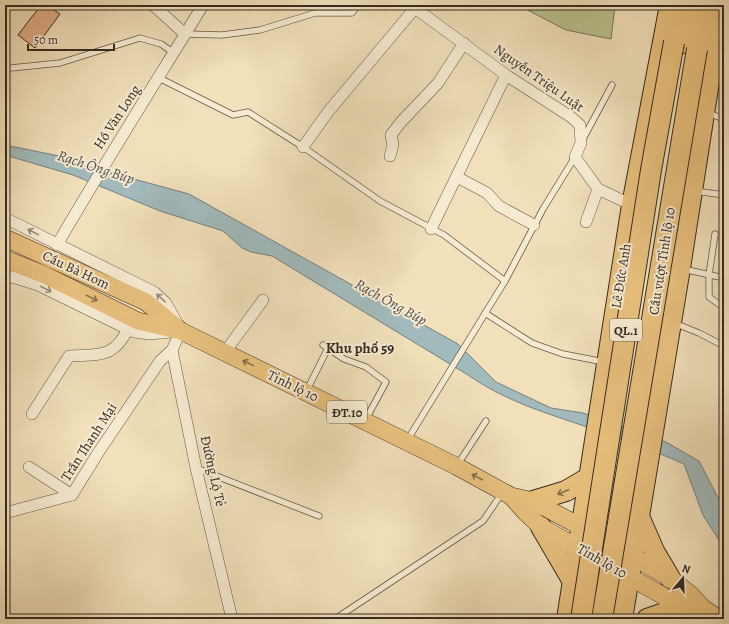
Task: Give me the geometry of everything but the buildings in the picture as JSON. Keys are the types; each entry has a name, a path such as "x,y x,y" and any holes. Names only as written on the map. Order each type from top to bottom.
{"highway":[{"name":"Lê Đức Anh","path":"566,619 590,477 632,205 684,44 670,5"},
{"name":"Cầu vượt Tỉnh lộ 10","path":"581,619 651,170 684,44 701,13"},
{"name":"Cầu vượt Tỉnh lộ 10","path":"593,619 684,44 701,13"},
{"path":"622,619 638,514 672,322 715,44 701,13"},
{"name":"Cầu vượt Tỉnh lộ 10","path":"602,619 684,44"},
{"name":"Cầu vượt Tỉnh lộ 10","path":"616,619 684,44"},
{"path":"607,363 622,375 639,380 658,377 662,379"},
{"path":"533,500 566,491 590,477 613,491 620,493 643,492"},
{"path":"638,514 654,551 670,578"},
{"path":"541,527 572,580"},
{"path":"647,619 694,607"}],"main road":[{"name":"Cầu Bà Hom","path":"5,238 146,302"},
{"name":"Cầu Bà Hom","path":"5,259 45,275 133,325"},
{"name":"Tỉnh lộ 10","path":"146,302 181,331 407,441 508,494 533,500 632,554 670,578 690,594 694,607"},
{"name":"Tỉnh lộ 10","path":"133,325 181,331"},
{"name":"Tỉnh lộ 10","path":"508,494 541,527 674,602 694,607 719,619"}],"street":[{"path":"153,5 185,34"},
{"name":"Hồ Văn Long","path":"57,245 103,166 175,53 203,5"},
{"path":"303,147 328,112 413,6"},
{"name":"Nguyễn Triệu Luật","path":"413,6 506,75 571,117 580,125 581,143"},
{"path":"390,156 393,145 391,135 401,122 438,83 464,43"},
{"path":"431,229 506,75"},
{"path":"581,143 575,157 598,189 632,205"},
{"path":"457,176 487,193 499,206 534,225"},
{"path":"586,222 598,189"},
{"path":"5,218 154,292 166,303 181,331 172,350"},
{"name":"Tỉnh lộ 10","path":"7,278 38,285 133,325"},
{"path":"225,352 263,300"},
{"path":"32,414 69,356 107,354 121,342 133,325"},
{"name":"Đường Lộ Tẻ","path":"172,350 196,468 232,619"},
{"name":"Trần Thanh Mại","path":"5,513 47,503 72,495 98,453 160,361 172,350"},
{"path":"29,467 72,495"}],"lane":[{"path":"185,34 222,35 260,30 315,13 352,13 358,5"},
{"path":"11,68 60,63 140,38 162,44 175,53"},
{"path":"159,78 233,115 248,112 303,147 380,201 444,235 505,280"},
{"path":"581,143 612,85"},
{"path":"704,111 724,119"},
{"path":"407,441 505,280 534,225 575,157"},
{"path":"692,191 724,195"},
{"path":"715,234 709,275 709,297 724,308"},
{"path":"680,268 724,278"},
{"path":"485,313 532,343 563,354 607,363"},
{"path":"672,322 699,333 724,346"},
{"path":"306,392 325,346 344,359 366,367 386,382 365,421"},
{"path":"724,399 722,405 724,406"},
{"path":"456,466 486,421"},
{"path":"196,468 319,516"},
{"path":"335,619 483,520 508,494"}],"green space":[{"path":"518,5 615,5 611,39 566,30"}],"water":[{"name":"Rạch Ông Búp","path":"5,145 74,159 86,166 189,194 458,344 496,382 551,408 583,413 666,442 699,461 724,509 724,548 703,515 684,464 633,443 537,410 495,391 272,256 251,252 242,248 223,231 160,211 73,175 5,155"}],"district":[{"name":"Khu phố 59","path":"360,348"}]}
